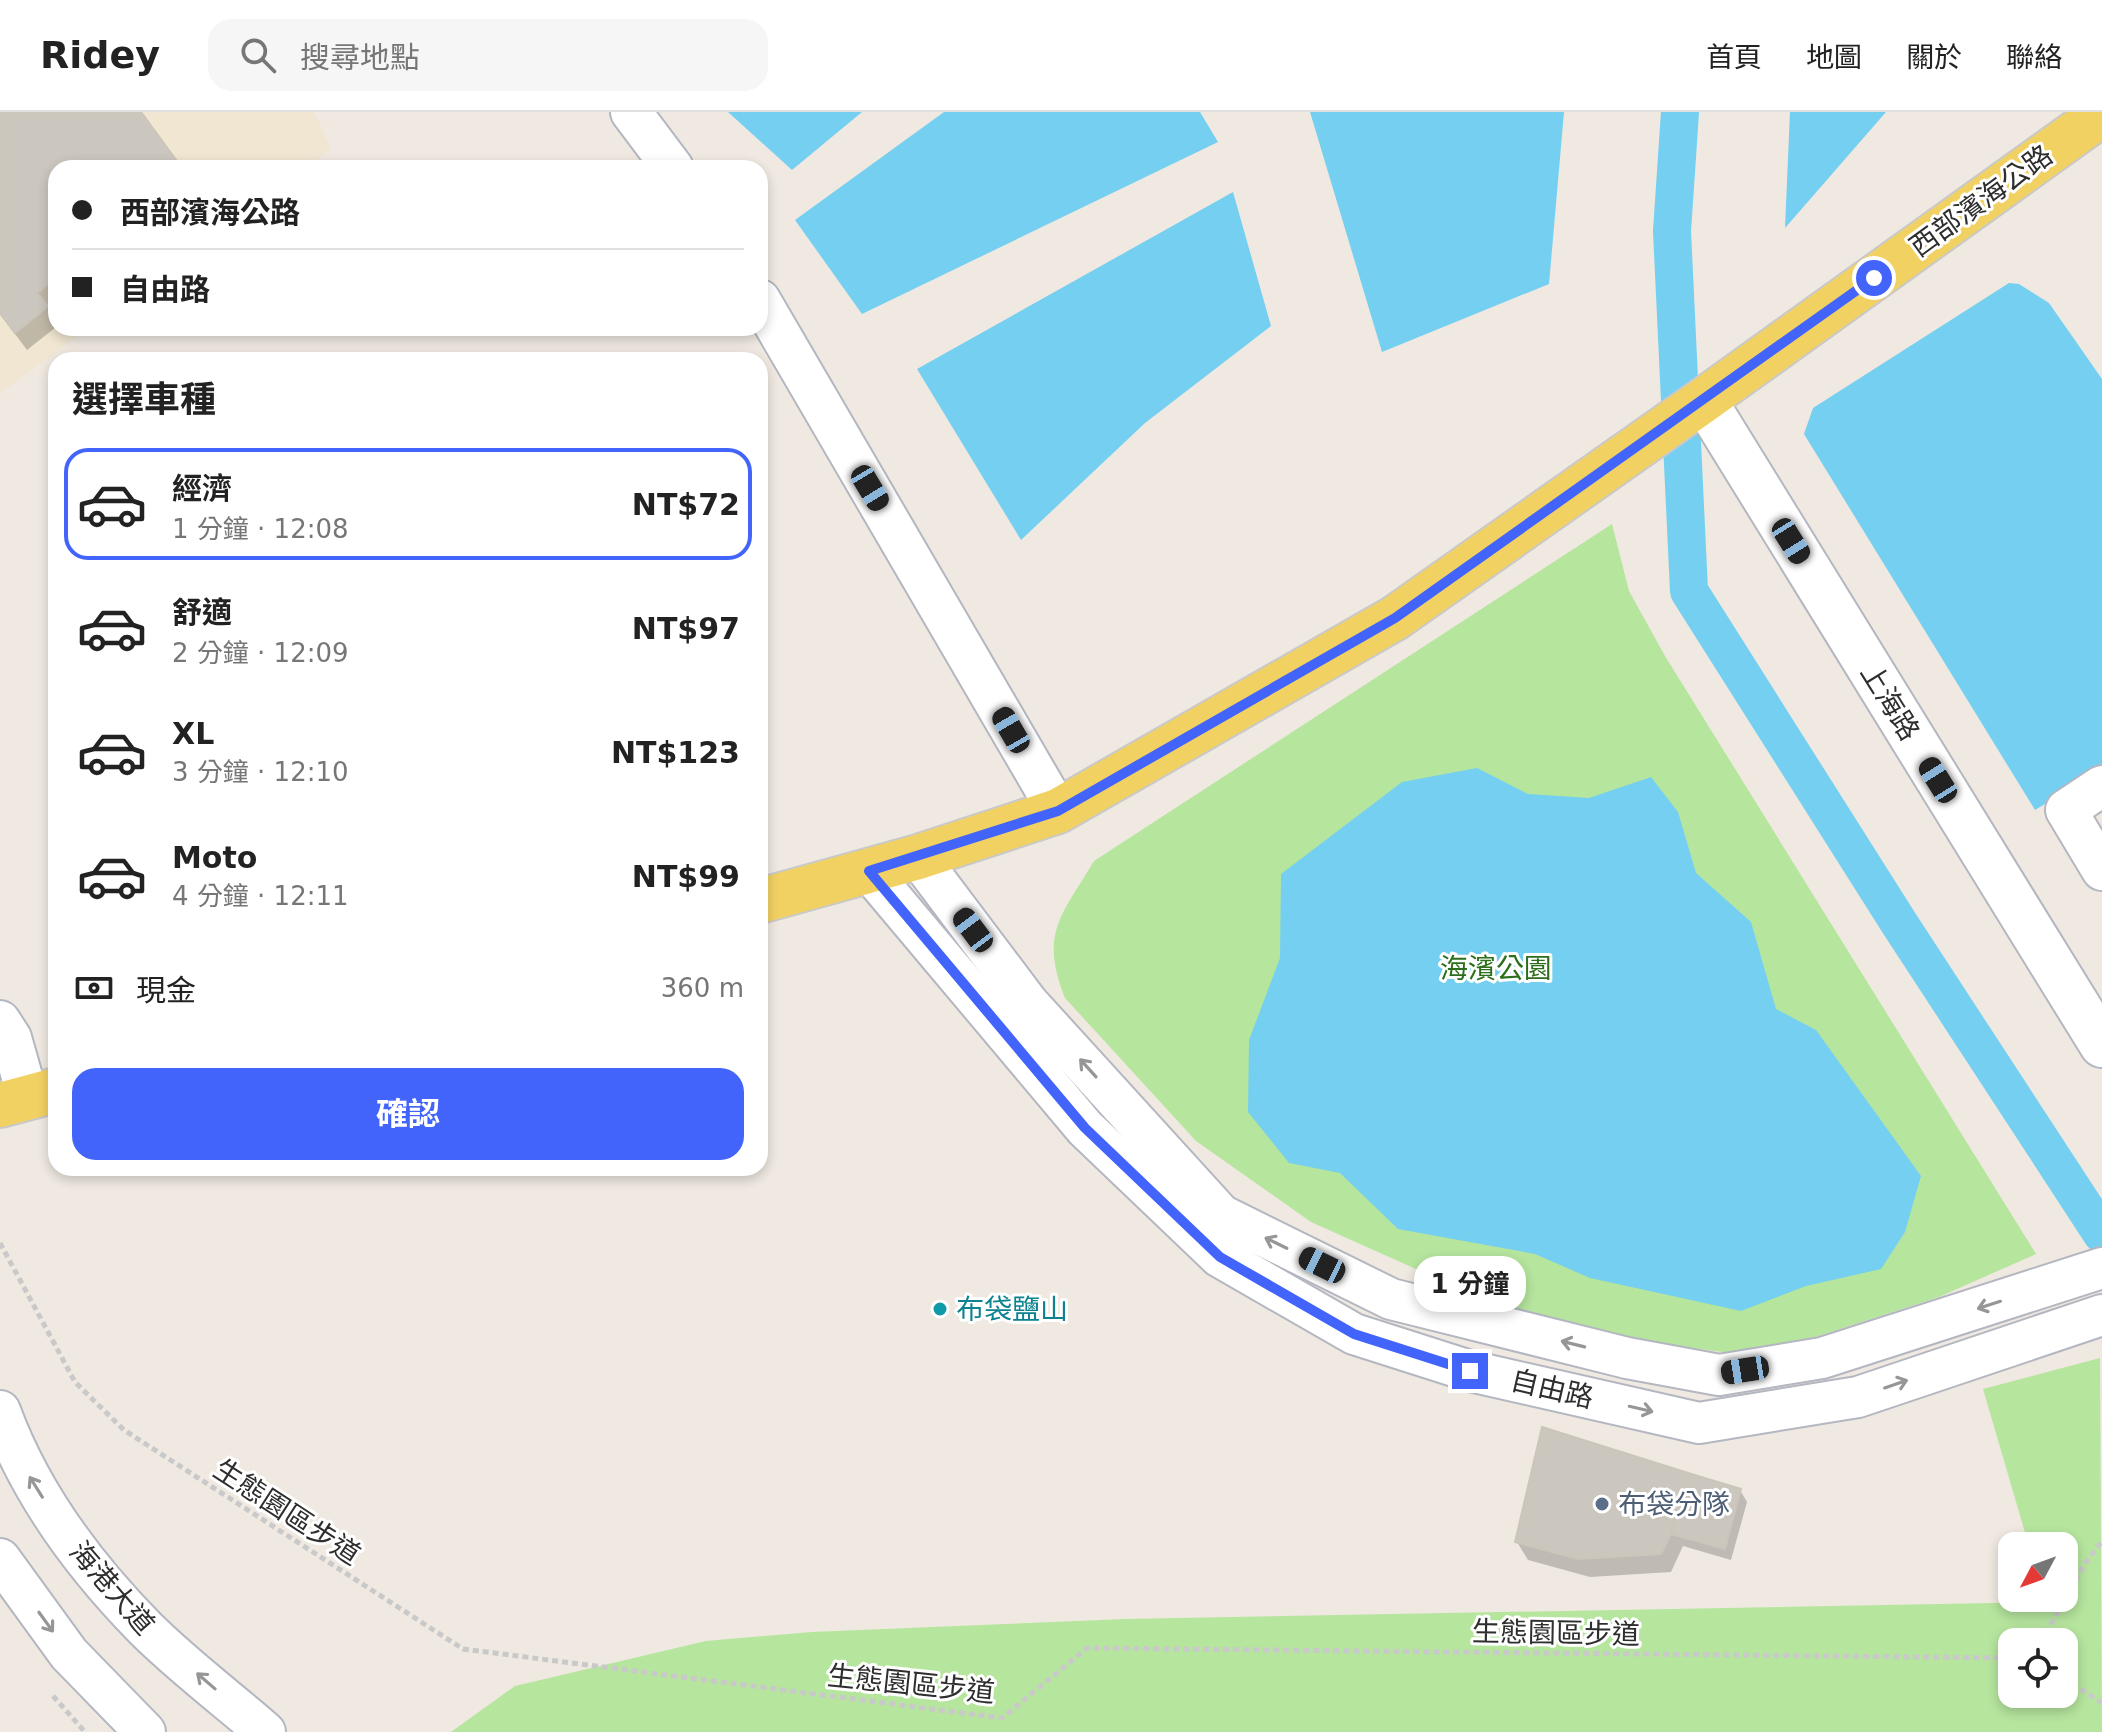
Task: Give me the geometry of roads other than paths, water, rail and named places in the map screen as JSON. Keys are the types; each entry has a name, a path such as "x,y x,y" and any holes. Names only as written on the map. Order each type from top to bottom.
{"main road":[{"name":"西部濱海公路","path":"1058,811 1395,618 2102,114"},
{"path":"768,899 918,857 1058,811"}],"street":[{"path":"631,112 667,160"},
{"path":"768,314 1058,811"},
{"name":"上海路","path":"1704,400 2102,1045"},
{"path":"2102,786 2066,810 2102,870"},
{"name":"自由路","path":"918,857 1028,1003 1221,1215 1391,1299 1627,1358 1719,1375 1822,1358 2102,1268"},
{"name":"自由路","path":"869,871 1085,1128 1220,1257 1354,1334 1470,1371 1699,1423 1858,1397 2092,1318"},
{"path":"0,1021 11,1038 28,1098"},
{"name":"海港大道","path":"0,1411 24,1467 65,1534 104,1584 146,1629 265,1732"},
{"path":"0,1559 69,1654 145,1732"}],"water":[{"path":"728,112 862,112 792,170"},
{"path":"944,112 1200,112 1218,142 862,314 795,220"},
{"path":"1310,112 1564,112 1549,284 1382,352"},
{"path":"1790,112 1886,112 1785,228"},
{"path":"1233,192 1271,326 1145,423 1021,540 917,369"},
{"path":"2009,283 2019,284 2049,303 2102,379 2102,769 2035,810 1804,434 1813,408"},
{"path":"1477,768 1528,794 1589,798 1651,777 1678,812 1696,873 1751,922 1776,1009 1816,1030 1921,1176 1905,1232 1881,1269 1806,1286 1741,1311 1590,1278 1535,1254 1398,1229 1340,1173 1289,1163 1248,1112 1249,1040 1280,958 1281,874 1402,782"}],"waterway":[{"path":"1680,112 1672,231 1689,591 1899,923 2102,1234"}],"place":[{"name":"布袋鹽山","path":"940,1309"},
{"name":"布袋分隊","path":"1602,1504"}],"park label":[{"name":"海濱公園","path":"1496,968"}]}
